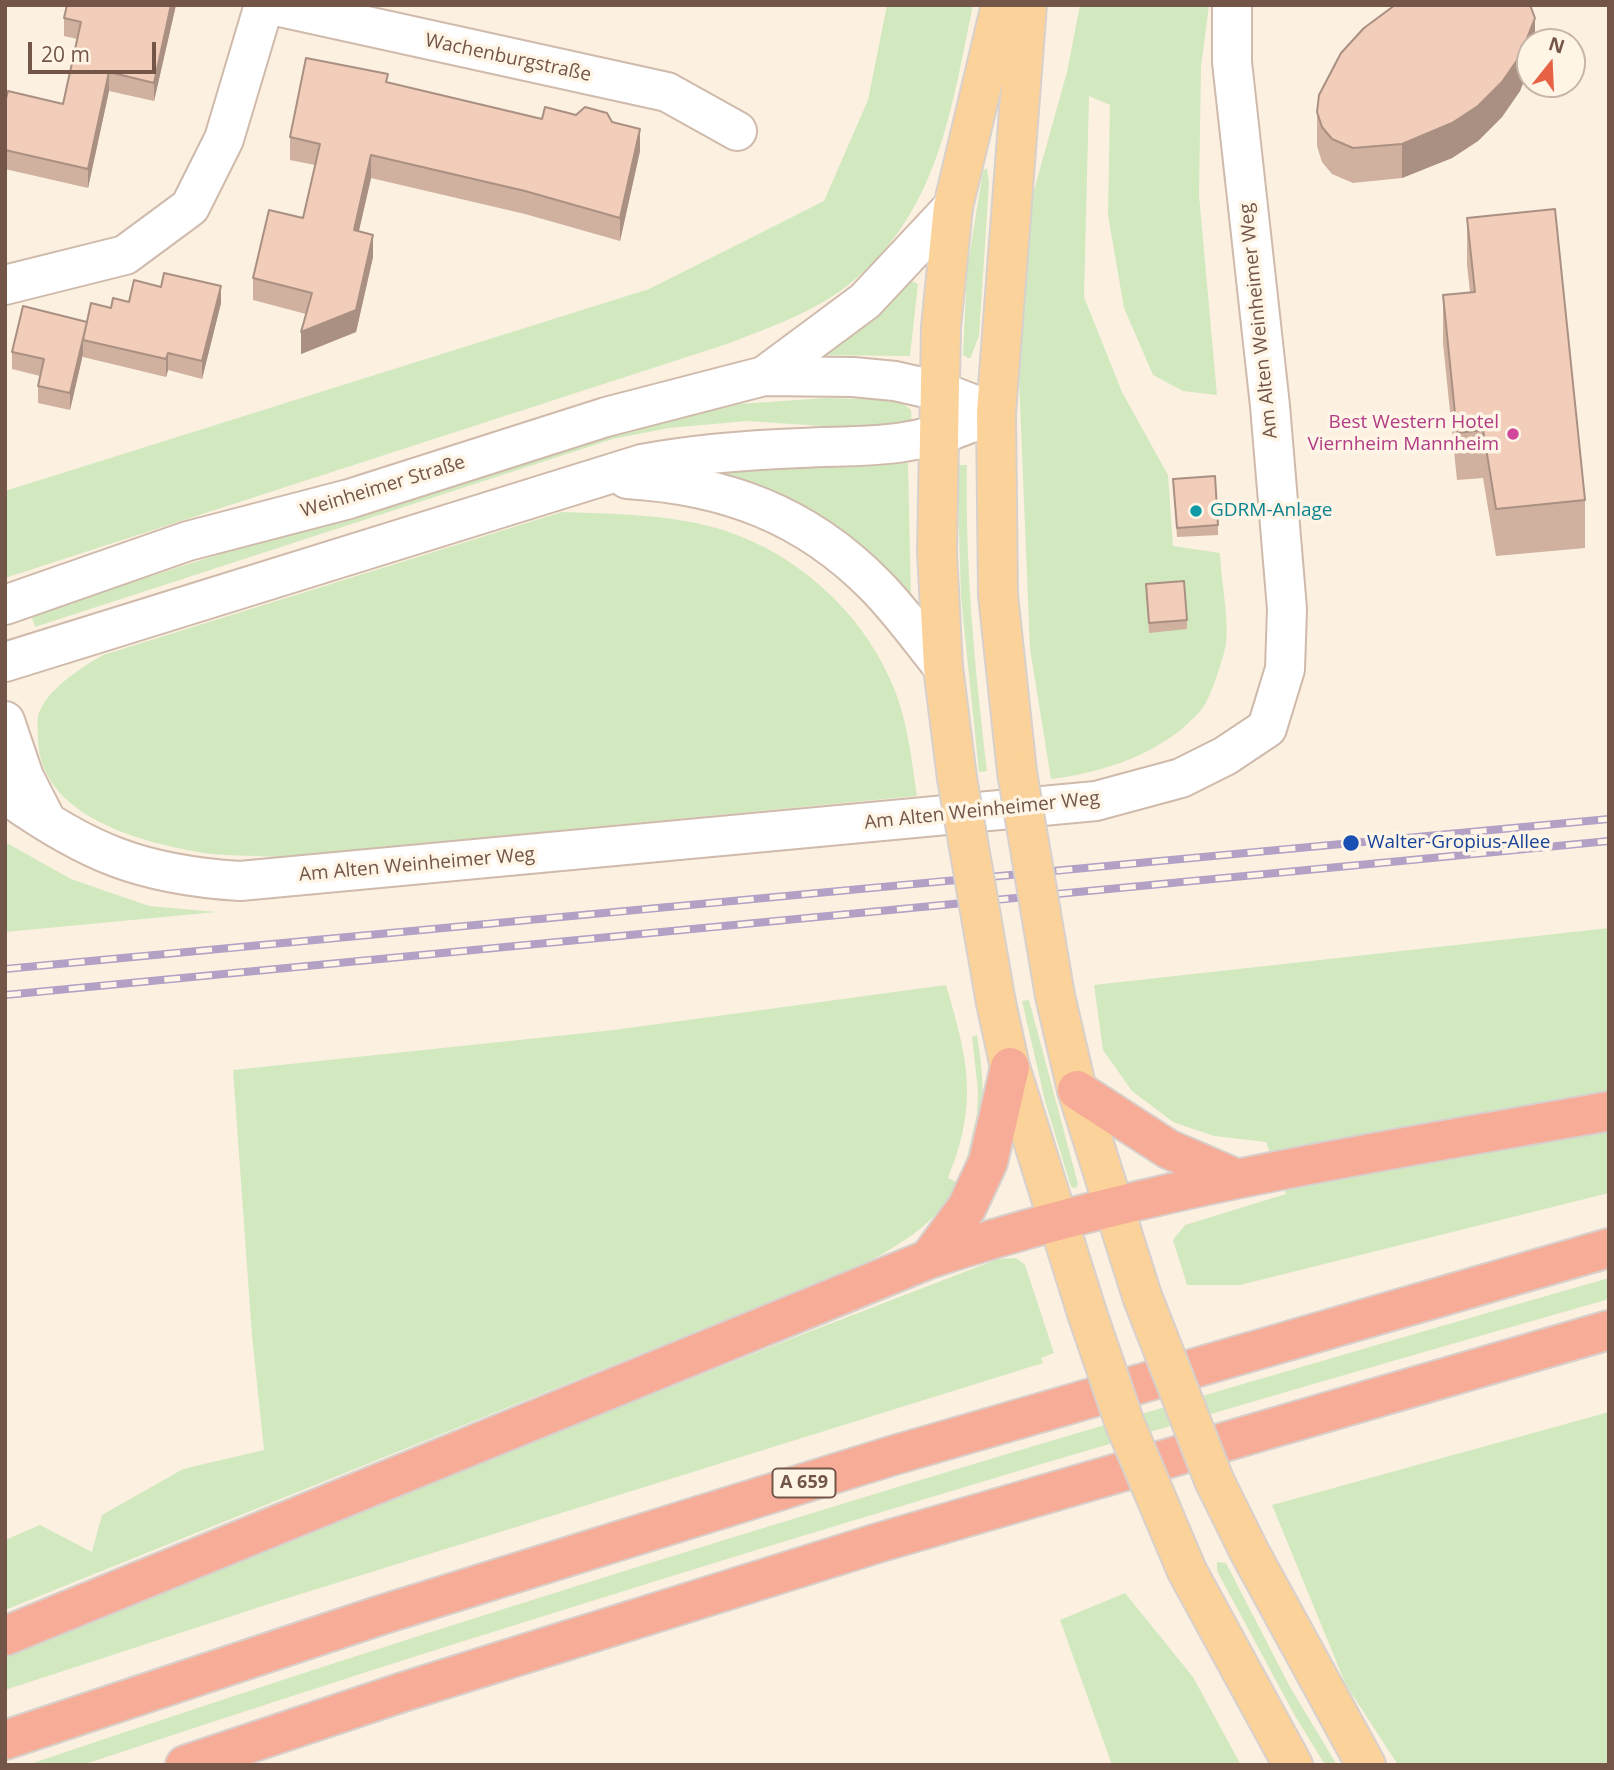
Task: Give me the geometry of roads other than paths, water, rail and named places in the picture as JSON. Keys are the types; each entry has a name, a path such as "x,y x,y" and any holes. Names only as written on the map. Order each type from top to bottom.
{"highway":[{"path":"929,1258 967,1207 988,1162 1010,1067"},
{"path":"1077,1090 1168,1150 1235,1178"},
{"path":"5,1636 929,1258 1056,1220 1235,1178 1609,1111"},
{"name":"A 659","path":"5,1740 381,1615 891,1456 1609,1248"},
{"path":"185,1765 403,1692 881,1542 1609,1330"}],"main road":[{"path":"1001,5 953,207 941,327 937,552 943,667 957,778 996,1003 1010,1067 1087,1313 1130,1436 1187,1571 1293,1765"},
{"path":"1027,5 996,413 998,595 1017,772 1055,996 1077,1090 1111,1206 1142,1296 1214,1480 1249,1551 1366,1765"}],"street":[{"path":"5,285 125,255 190,207 224,139 264,5"},
{"name":"Wachenburgstraße","path":"271,5 667,92 737,131"},
{"name":"Am Alten Weinheimer Weg","path":"5,794 49,825 106,855 156,871 193,878 240,881 1096,801 1181,778 1224,756 1267,728 1285,669 1287,609 1270,406 1232,62 1233,5"},
{"name":"Weinheimer Straße","path":"764,376 865,301 953,207"},
{"name":"Weinheimer Straße","path":"5,605 188,541 349,499 606,417 764,376 853,377 939,391 996,413"},
{"path":"5,662 593,477 681,457 732,451 890,446 937,437 996,413"},
{"path":"593,477 701,487 742,499 781,515 817,537 876,586 943,667"},
{"path":"5,721 24,777 49,825"}],"railway":[{"path":"5,969 1609,819"},
{"path":"5,995 1609,841"}],"place":[{"name":"Best Western Hotel Viernheim Mannheim","path":"1513,434"},
{"name":"GDRM-Anlage","path":"1196,511"},
{"name":"Walter-Gropius-Allee","path":"1351,843"}]}
